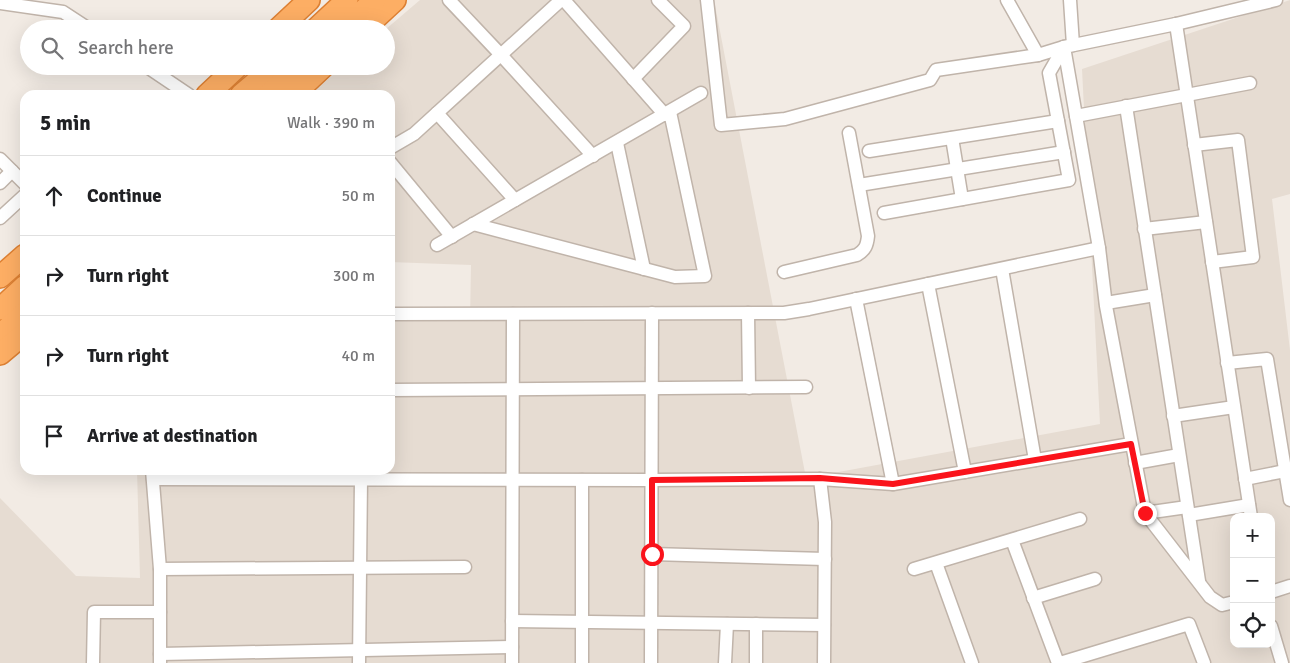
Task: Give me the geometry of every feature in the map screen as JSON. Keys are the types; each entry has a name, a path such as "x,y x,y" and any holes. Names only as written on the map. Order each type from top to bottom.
{"highway":[{"path":"288,20 309,0"},
{"path":"326,20 348,0"},
{"path":"353,20 376,0"},
{"path":"374,20 395,0"},
{"path":"212,90 228,75"},
{"path":"247,90 264,75"},
{"path":"274,90 291,75"},
{"path":"298,90 314,75"},
{"path":"0,277 20,259"},
{"path":"0,308 20,290"},
{"path":"0,335 20,317"},
{"path":"0,354 20,337"}],"street":[{"path":"449,0 501,54 592,156"},
{"path":"395,145 414,134 563,0 632,79 667,114 705,276 675,277 473,224"},
{"path":"632,79 684,26 658,0"},
{"path":"707,0 721,125 785,119 930,80 936,70 1038,54 1276,0"},
{"path":"1007,0 1038,54"},
{"path":"1070,0 1068,46 1076,116 1099,248 1106,303 1145,513 1210,597 1222,605 1230,603"},
{"path":"0,3 63,12 75,20"},
{"path":"1145,513 1250,511 1176,24"},
{"path":"884,213 1069,180 1050,74 1068,46"},
{"path":"159,75 182,90"},
{"path":"1076,116 1250,83"},
{"path":"437,245 701,93"},
{"path":"1126,106 1199,583"},
{"path":"437,113 515,200"},
{"path":"869,151 1058,121"},
{"path":"784,272 857,255 865,250 868,244 849,133"},
{"path":"952,138 962,199"},
{"path":"1194,145 1238,140 1253,257 1212,262"},
{"path":"616,143 644,269"},
{"path":"859,185 1064,152"},
{"path":"0,159 20,179"},
{"path":"395,168 452,237"},
{"path":"0,183 12,171"},
{"path":"0,218 20,200"},
{"path":"1144,228 1206,222"},
{"path":"395,314 784,313 1099,248"},
{"path":"1002,269 1035,460"},
{"path":"928,284 965,472"},
{"path":"1106,303 1154,295"},
{"path":"856,299 893,484"},
{"path":"651,663 652,313"},
{"path":"748,313 749,388"},
{"path":"512,663 513,314"},
{"path":"1228,363 1268,359 1290,500"},
{"path":"395,390 806,388"},
{"path":"1173,416 1234,407"},
{"path":"322,475 361,479 512,480 820,478 893,484 1131,444"},
{"path":"1135,463 1179,455"},
{"path":"1245,479 1285,471"},
{"path":"153,475 160,569 160,658 359,656 512,647"},
{"path":"820,478 825,522 824,663"},
{"path":"359,656 361,479"},
{"path":"582,480 582,663"},
{"path":"914,569 1080,519"},
{"path":"1012,540 1059,663 1189,624 1204,663"},
{"path":"652,554 824,559"},
{"path":"936,562 972,663"},
{"path":"160,569 465,567"},
{"path":"1033,598 1095,579"},
{"path":"1275,591 1290,586"},
{"path":"93,663 94,612 160,612"},
{"path":"512,621 824,625"},
{"path":"725,663 727,624"},
{"path":"756,624 756,663"},
{"path":"1275,639 1282,663"}],"shaded area":[{"path":"420,0 714,0 806,478 1100,424 1082,69 1290,0 1290,194 1272,199 1290,350 1290,663 0,663 0,498 76,576 140,578 137,475 395,475 395,320 470,321 471,265 395,262 395,90 316,90 333,75 395,75 395,21"}],"route":[{"path":"652,554 652,480 820,478 893,484 1131,444 1145,513"}]}
